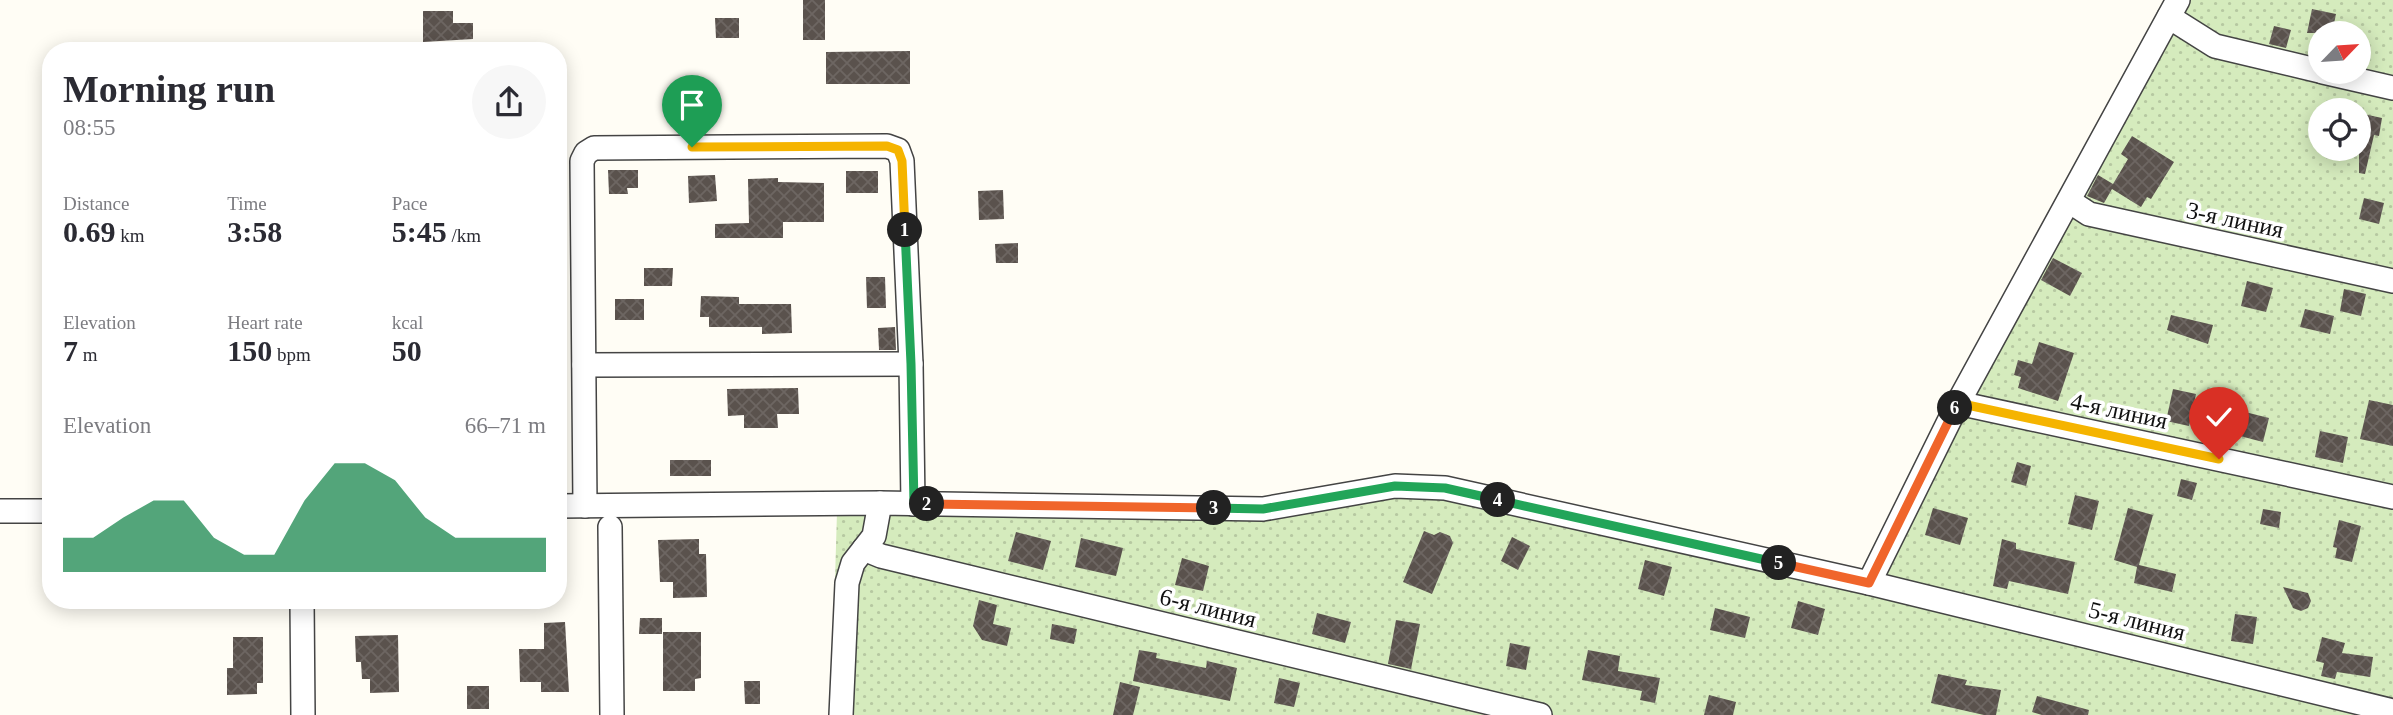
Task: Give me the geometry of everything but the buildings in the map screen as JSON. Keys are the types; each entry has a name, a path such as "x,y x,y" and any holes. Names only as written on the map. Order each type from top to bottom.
{"street":[{"path":"1869,583 1958,403 2173,8 2215,46 2308,68"},
{"path":"2371,83 2393,88"},
{"path":"586,506 582,161 586,153 594,148 873,146 887,146 898,150 902,161 914,504"},
{"name":"3-я линия","path":"2069,201 2089,214 2393,281"},
{"path":"584,365 911,364"},
{"name":"4-я линия","path":"1958,403 2393,497"},
{"name":"5-я линия","path":"567,506 880,503 1263,509 1395,486 1445,488 1869,583 2393,711"},
{"path":"841,715 847,583 853,563 874,536 880,503"},
{"path":"0,511 42,511"},
{"path":"611,527 612,715"},
{"name":"6-я линия","path":"864,549 881,556 1540,715"},
{"path":"302,609 303,715"}],"green space":[{"path":"2170,0 2393,0 2393,715 831,715 837,512 1394,494 1444,495 1858,589"}],"route":[{"path":"692,147 887,146 898,150 902,161 914,504 1263,509 1395,486 1445,488 1869,583 1958,403 2219,459"}]}
